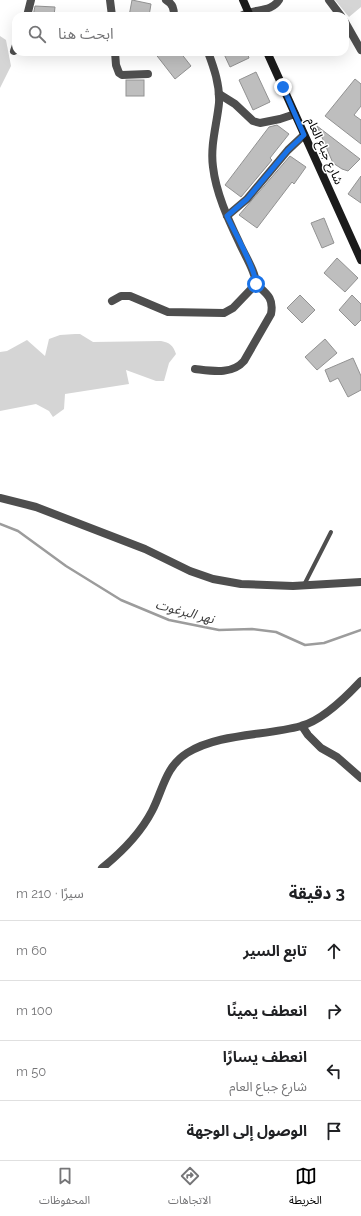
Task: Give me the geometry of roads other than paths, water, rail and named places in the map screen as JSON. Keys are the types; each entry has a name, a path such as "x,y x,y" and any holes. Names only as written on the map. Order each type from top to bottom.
{"main road":[{"path":"243,0 246,12"},
{"name":"شارع جباع العام","path":"269,56 361,260"}],"street":[{"path":"28,12 31,0"},
{"path":"110,0 112,12"},
{"path":"166,0 172,4 174,12"},
{"path":"258,12 272,8 279,0"},
{"path":"329,0 338,12"},
{"path":"349,29 361,50"},
{"path":"115,56 116,65 119,73 122,75 148,74"},
{"path":"195,369 226,371 239,367 271,314 272,307 270,298 256,284 256,280 248,260 227,216 213,167 214,133 219,94 215,73 209,56"},
{"path":"219,94 235,104 253,121 260,123 295,114"},
{"path":"227,216 247,199 288,150 304,135"},
{"path":"112,301 122,296 130,296 168,312 224,313 233,308 256,284"},
{"path":"0,498 36,507 145,549 190,571 213,579 241,584 303,586 361,582"},
{"path":"102,868 134,838 152,811 165,778 172,767 187,753 198,747 218,741 302,726 317,719 345,697 361,681"},
{"path":"302,726 308,735 321,748 337,757 361,778"}],"lane":[{"path":"303,586 331,532"}],"waterway":[{"name":"نهر البرغوت","path":"0,524 18,531 66,566 121,600 169,620 219,630 252,629 276,632 305,645 324,643 361,630"}]}
